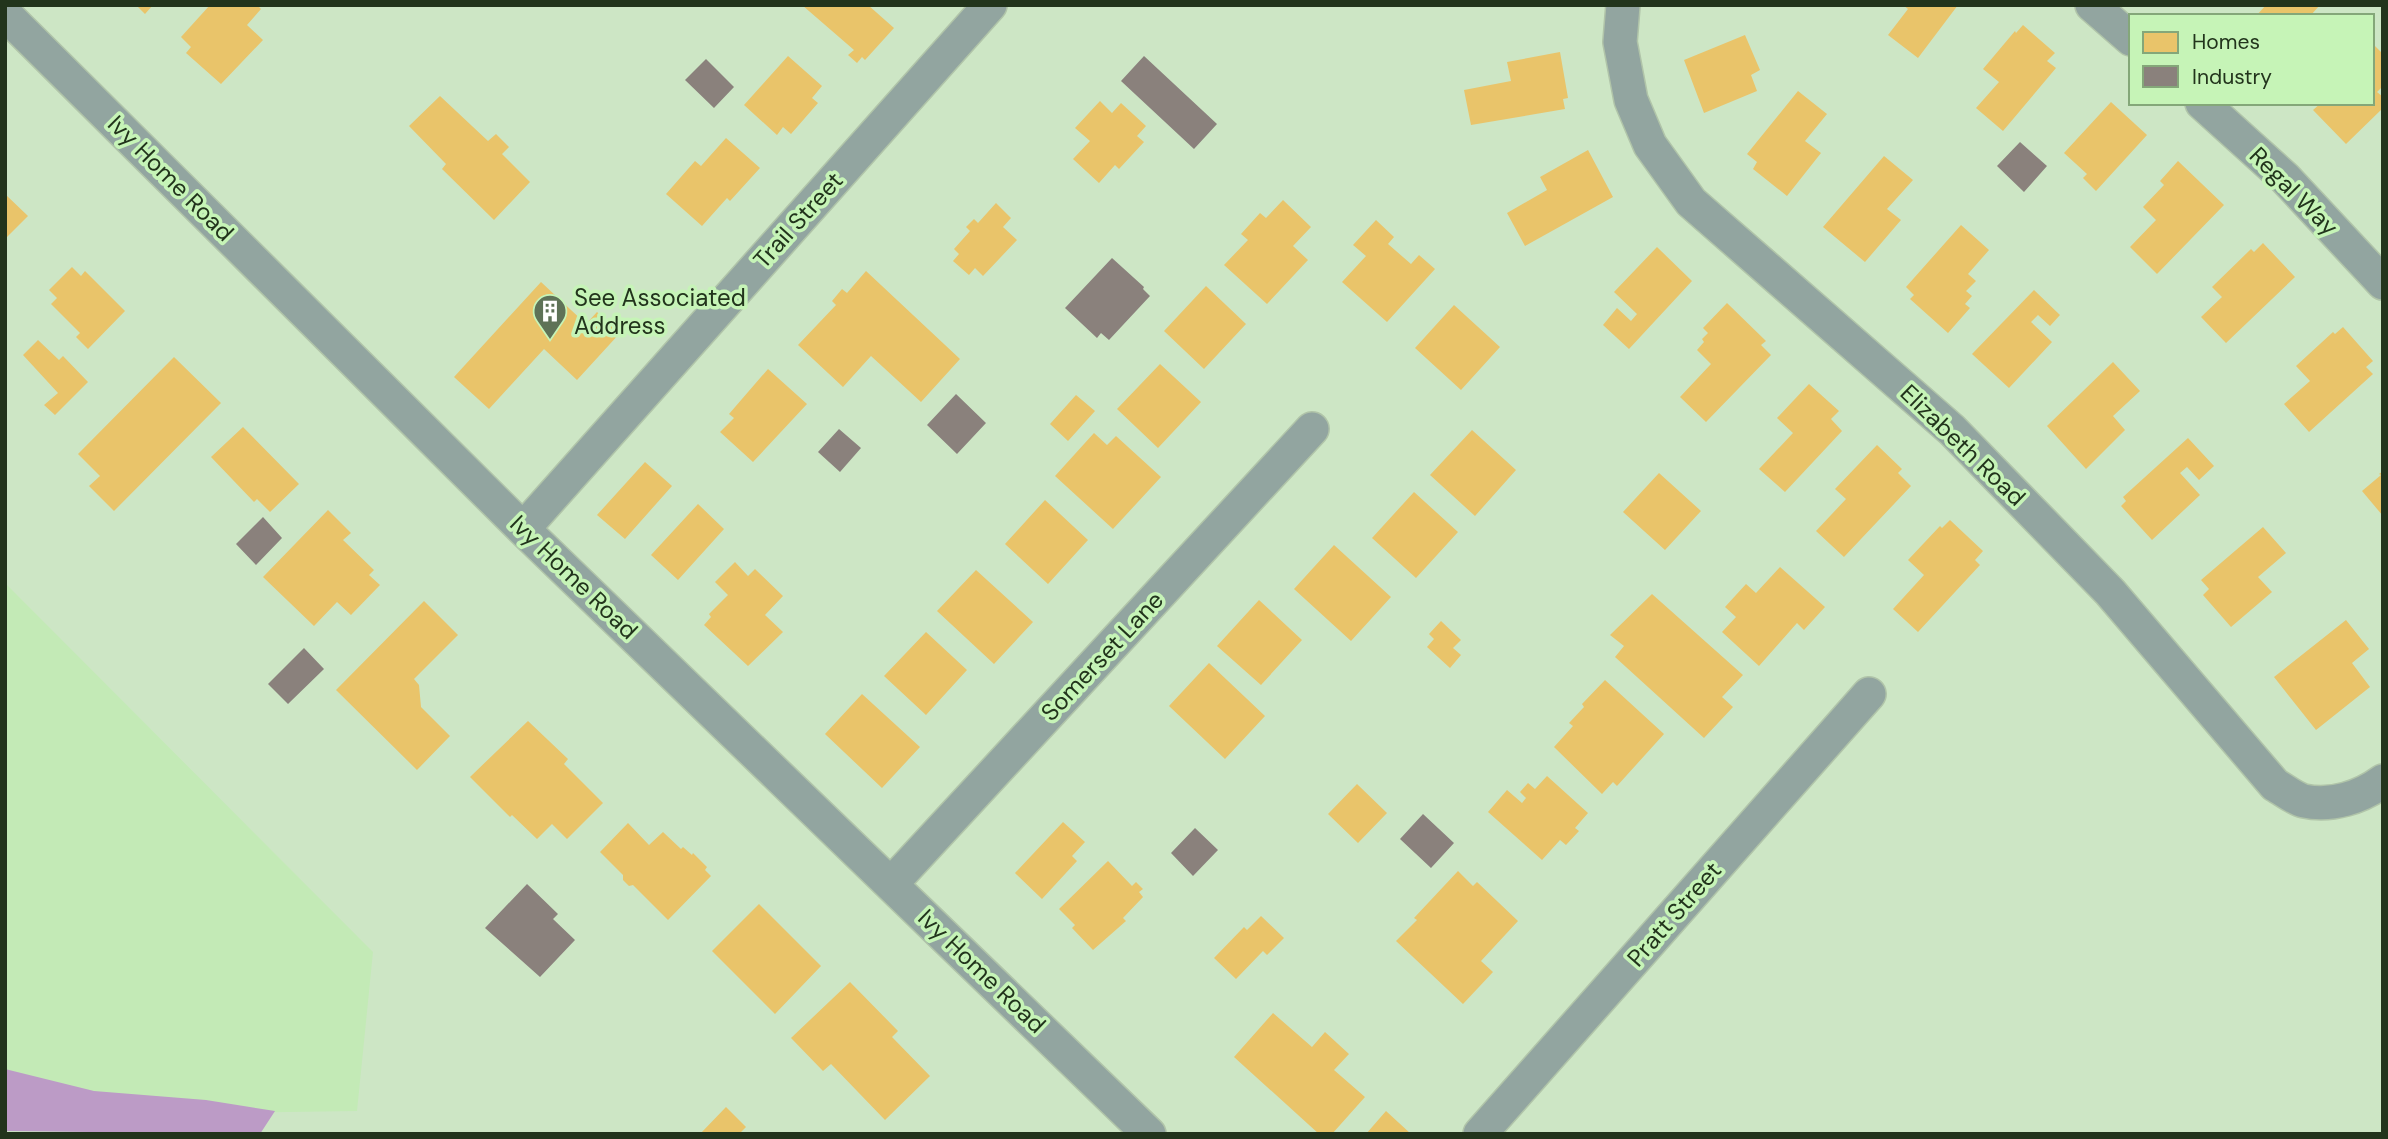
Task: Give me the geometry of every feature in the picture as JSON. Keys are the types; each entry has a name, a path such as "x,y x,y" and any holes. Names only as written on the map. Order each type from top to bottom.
{"street":[{"name":"Trail Street","path":"523,529 989,5"},
{"name":"Elizabeth Road","path":"1623,5 1620,42 1631,100 1650,145 1691,202 1952,430 2110,592 2275,785 2303,801 2338,802 2368,792 2383,781"},
{"path":"2092,5 2129,37"},
{"name":"Ivy Home Road","path":"5,14 523,529 1149,1134"},
{"name":"Regal Way","path":"2204,105 2285,178 2383,283"},
{"name":"Somerset Lane","path":"892,883 1312,429"},
{"name":"Pratt Street","path":"1480,1134 1869,694"}],"shaded area":[{"path":"5,583 373,952 357,1111 216,1113 5,1100"},
{"path":"5,1069 94,1091 206,1100 275,1111 260,1134 5,1131"}],"building: Homes":[{"path":"136,5 153,5 145,14"},
{"path":"210,5 257,5 261,9 247,25 263,40 221,84 186,53 191,47 181,37"},
{"path":"802,5 868,5 894,28 865,60 862,57 857,63 848,55 854,50"},
{"path":"1903,5 1958,5 1918,58 1888,35 1908,9"},
{"path":"2266,5 2320,5 2312,14 2258,14"},
{"path":"2023,25 2055,53 2047,61 2056,68 2003,131 1976,108 1999,82 1983,69"},
{"path":"1745,35 1760,70 1751,75 1757,91 1704,113 1684,60"},
{"path":"2374,45 2383,54 2383,86 2377,92 2383,97 2383,108 2346,144 2313,110 2319,105 2374,105"},
{"path":"1560,52 1568,98 1563,99 1565,109 1471,125 1464,90 1511,81 1507,62"},
{"path":"788,56 822,86 812,98 818,103 791,134 783,127 777,135 744,105"},
{"path":"1798,91 1827,114 1805,141 1821,153 1787,196 1753,169 1757,162 1747,154"},
{"path":"440,96 488,141 496,134 509,147 502,154 530,182 494,220 442,169 446,164 409,126"},
{"path":"1100,101 1112,113 1121,103 1146,126 1137,136 1144,142 1119,169 1115,165 1099,183 1073,159 1090,141 1075,128"},
{"path":"2111,102 2147,135 2096,191 2083,178 2087,174 2064,153"},
{"path":"726,138 760,168 730,201 727,198 702,226 666,194 695,161 701,166"},
{"path":"1588,150 1613,197 1525,246 1507,213 1547,190 1540,177"},
{"path":"1884,156 1913,180 1887,209 1901,220 1865,262 1823,227"},
{"path":"2178,161 2224,205 2157,274 2130,247 2156,220 2143,207 2164,185 2160,181"},
{"path":"5,194 28,216 5,239"},
{"path":"1283,200 1311,227 1293,246 1308,260 1267,304 1224,265 1248,240 1241,234 1260,213 1266,218"},
{"path":"996,203 1011,218 1003,227 1017,240 983,276 975,268 969,275 953,261 959,254 954,249 970,231 966,227 974,219 978,223"},
{"path":"1376,220 1394,237 1388,244 1411,264 1419,255 1435,269 1387,322 1342,282 1366,256 1353,245"},
{"path":"1961,225 1989,250 1968,274 1976,281 1966,291 1972,296 1965,304 1970,308 1948,333 1910,299 1914,295 1906,287"},
{"path":"2263,243 2295,277 2226,343 2201,317 2222,297 2212,287 2251,249 2254,252"},
{"path":"1657,247 1692,281 1629,349 1603,325 1617,308 1631,321 1637,314 1614,292"},
{"path":"72,267 81,276 85,271 125,311 88,349 76,337 80,333 51,304 57,298 49,290"},
{"path":"866,271 960,359 921,402 871,356 843,387 798,345 836,305 832,301 842,289 847,293"},
{"name":"See Associated Address","path":"541,282 586,324 597,312 620,333 577,380 544,349 489,409 454,377"},
{"path":"1206,286 1246,324 1204,369 1164,331"},
{"path":"2034,290 2060,315 2050,326 2038,315 2031,322 2052,342 2009,388 1972,354"},
{"path":"1727,303 1766,341 1761,345 1771,355 1706,422 1680,397 1711,364 1697,350 1708,333 1703,328"},
{"path":"1454,305 1500,347 1461,390 1415,348"},
{"path":"2343,327 2373,361 2366,367 2373,374 2309,432 2284,404 2310,381 2296,366 2333,332 2335,334"},
{"path":"38,340 59,360 63,356 88,382 55,415 44,405 58,393 23,355"},
{"path":"174,357 221,403 114,511 89,486 100,476 78,454"},
{"path":"2113,362 2140,391 2113,416 2125,430 2086,469 2047,426"},
{"path":"1160,364 1201,402 1158,448 1117,409"},
{"path":"768,369 807,404 753,462 720,432 734,418 729,414"},
{"path":"1809,384 1839,411 1831,419 1842,431 1785,492 1759,469 1793,433 1777,418"},
{"path":"1076,395 1095,411 1068,441 1050,424"},
{"path":"243,427 299,484 270,512 257,499 254,502 211,457"},
{"path":"1472,430 1516,470 1475,516 1430,475"},
{"path":"1094,433 1107,445 1116,436 1161,477 1113,529 1055,476"},
{"path":"2188,438 2214,466 2199,480 2187,467 2180,473 2200,495 2152,540 2121,506 2126,501 2123,497"},
{"path":"1877,445 1902,469 1898,473 1911,486 1844,557 1816,531 1846,499 1835,489"},
{"path":"645,462 672,486 625,539 597,515"},
{"path":"2383,471 2383,516 2362,491"},
{"path":"1659,473 1701,511 1665,550 1623,512"},
{"path":"1414,492 1458,532 1416,578 1372,538"},
{"path":"1045,500 1088,540 1048,584 1005,544"},
{"path":"698,504 724,529 678,580 651,555"},
{"path":"328,510 351,533 343,540 374,570 369,575 380,585 351,615 337,602 314,626 263,577"},
{"path":"1950,520 1983,551 1975,560 1980,565 1918,632 1893,609 1924,575 1908,560 1940,526 1942,528"},
{"path":"2263,527 2286,553 2258,577 2272,592 2231,627 2203,595 2209,589 2201,580"},
{"path":"1334,545 1391,597 1351,641 1294,589"},
{"path":"735,562 748,576 755,569 783,596 765,615 783,632 748,666 704,625 711,617 709,614 728,595 715,582"},
{"path":"1780,567 1825,607 1804,630 1797,623 1759,666 1722,632 1736,617 1725,607 1746,584 1756,593"},
{"path":"976,570 1033,622 994,664 937,611"},
{"path":"1652,594 1743,675 1722,697 1733,707 1704,738 1615,657 1624,646 1610,635"},
{"path":"1259,600 1302,640 1261,685 1217,646"},
{"path":"424,601 458,635 414,679 419,685 421,707 450,736 417,770 336,690"},
{"path":"2346,620 2369,649 2352,663 2370,687 2316,730 2274,677"},
{"path":"1441,621 1461,640 1453,648 1461,655 1450,668 1427,647 1434,639 1429,634"},
{"path":"926,632 967,670 926,715 884,676"},
{"path":"1209,663 1265,716 1225,759 1169,706"},
{"path":"1605,680 1664,734 1617,786 1613,782 1602,794 1554,747 1573,726 1569,723 1584,707 1582,704"},
{"path":"862,694 920,747 882,788 825,734"},
{"path":"528,721 568,759 564,764 603,803 567,839 552,824 537,839 512,815 510,817 470,777"},
{"path":"1547,776 1588,813 1575,828 1579,831 1566,845 1560,840 1542,860 1488,812 1507,790 1522,803 1526,798 1520,792 1528,783 1535,789"},
{"path":"1357,784 1387,813 1358,843 1328,814"},
{"path":"1063,822 1085,842 1072,856 1077,861 1042,899 1015,873"},
{"path":"628,823 649,845 663,832 681,849 683,847 692,855 693,853 707,867 705,870 711,876 668,920 633,885 629,886 623,880 623,875 600,852"},
{"path":"1108,861 1132,886 1136,882 1143,889 1139,892 1143,897 1123,918 1126,921 1093,950 1072,928 1075,925 1059,909"},
{"path":"1458,871 1473,886 1477,882 1518,921 1481,961 1493,972 1463,1004 1396,941"},
{"path":"759,904 821,966 775,1014 712,951"},
{"path":"1261,916 1284,938 1267,955 1263,951 1236,979 1214,958 1244,927 1247,930"},
{"path":"850,982 898,1031 892,1037 930,1076 885,1120 831,1064 823,1071 791,1038"},
{"path":"1273,1013 1312,1047 1325,1032 1349,1054 1334,1070 1365,1097 1332,1134 1319,1134 1234,1057"},
{"path":"726,1107 746,1127 739,1134 700,1134"},
{"path":"1386,1111 1411,1134 1366,1134"}],"building: Industry":[{"path":"1144,56 1217,124 1194,149 1121,81"},
{"path":"706,59 734,87 714,108 685,80"},
{"path":"2020,142 2047,166 2024,192 1997,166"},
{"path":"1112,258 1144,287 1150,296 1109,340 1101,333 1097,338 1065,308"},
{"path":"956,394 986,423 957,454 927,425"},
{"path":"839,429 861,448 840,472 818,452"},
{"path":"263,517 282,538 256,565 236,544"},
{"path":"304,648 324,669 288,704 268,684"},
{"path":"1423,814 1454,843 1431,868 1400,839"},
{"path":"1195,828 1218,850 1193,876 1171,853"},
{"path":"527,884 558,914 553,919 575,940 540,977 485,928"}],"place":[{"name":"See Associated Address","path":"550,341"}]}
